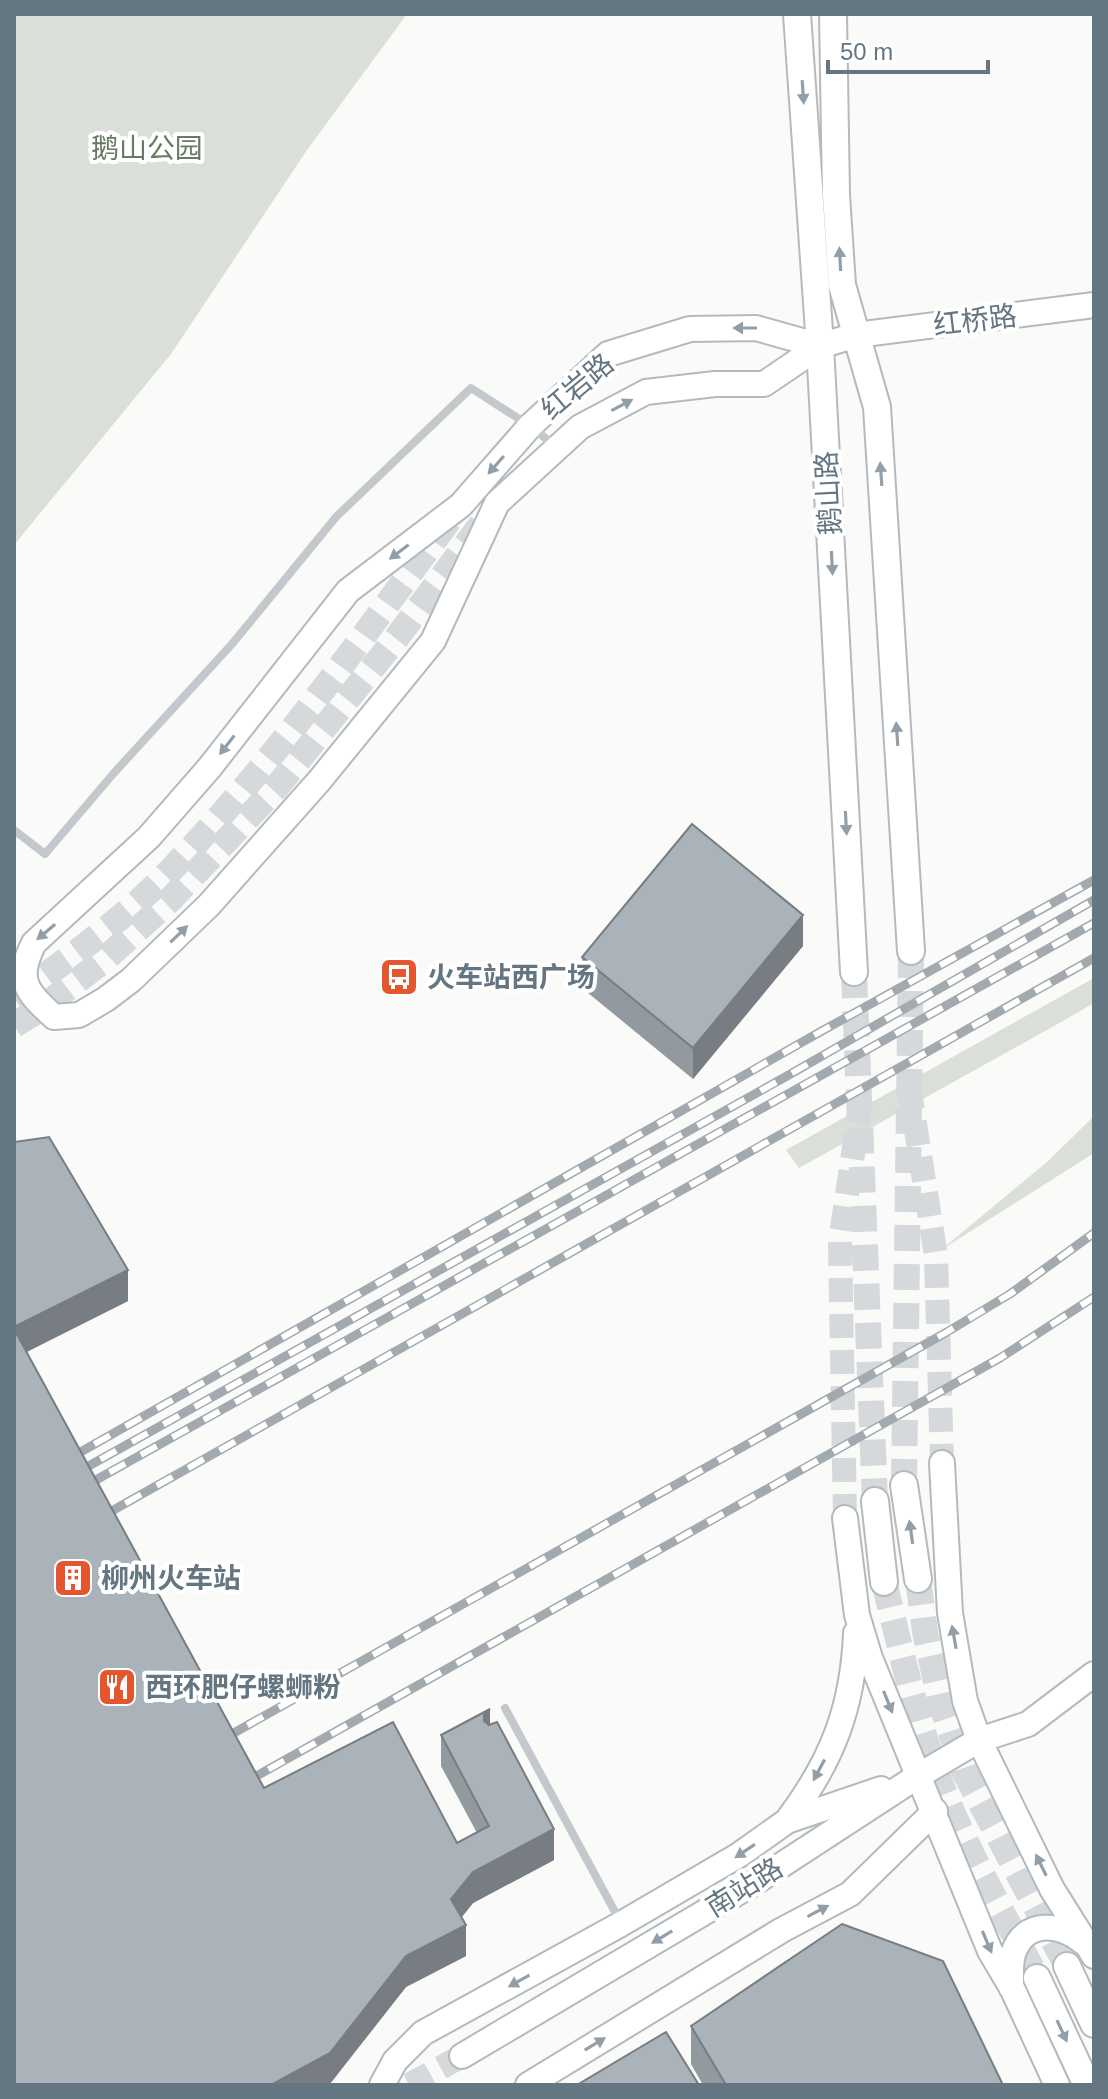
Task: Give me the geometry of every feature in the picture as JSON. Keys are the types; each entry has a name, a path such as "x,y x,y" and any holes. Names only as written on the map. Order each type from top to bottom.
{"main road":[{"name":"鹅山路","path":"797,14 820,346 854,972"},
{"name":"鹅山路","path":"833,14 836,195 842,285 877,407 911,951"},
{"path":"904,1485 918,1579"},
{"path":"875,1501 884,1582"},
{"path":"1067,1966 1094,2024"},
{"path":"1037,1978 1087,2085"}],"street":[{"name":"红桥路","path":"856,335 1094,305"},
{"name":"红岩路","path":"820,346 756,328 690,329 608,354 530,426 461,505 348,591 210,767 149,837 34,943 24,961 23,977 32,996 54,1017 79,1015 131,980 209,905 319,781 433,641 497,503 580,427 646,392 715,384 764,384 820,346 856,335"},
{"path":"942,1463 950,1613 965,1701 979,1740 1052,1889 1092,1953"},
{"path":"845,1518 857,1615 870,1658 990,1951 1012,1988 1057,2085"},
{"path":"787,1821 805,1797 845,1714 854,1672 857,1615"},
{"name":"南站路","path":"462,2056 754,1883 979,1740 1028,1724 1094,1674"},
{"path":"382,2085 395,2061 423,2033 621,1924 739,1855 787,1821 918,1776"},
{"path":"528,2085 782,1930 850,1894 935,1811"},
{"path":"1012,1988 1013,1954 1023,1939 1037,1929 1060,1928 1092,1953"}],"lane":[{"path":"14,830 45,854 113,774 232,644 336,517 471,388 558,448"},
{"path":"505,1708 621,1924"},
{"path":"509,1738 519,1733"}],"green space":[{"name":"鹅山公园","path":"14,14 407,14 307,150 171,354 14,545"},
{"path":"1094,978 1094,1003 1054,1026 799,1168 786,1150"},
{"path":"1094,1116 1094,1153 941,1250 1047,1162"}],"building":[{"path":"692,824 803,915 693,1048 582,957"},
{"path":"49,1137 128,1270 14,1327 14,1142"},
{"name":"柳州火车站","path":"14,1329 264,1788 393,1722 457,1843 489,1826 441,1735 490,1709 484,1715 484,1721 489,1725 497,1722 554,1829 473,1872 451,1899 466,1925 406,1956 330,2053 271,2085 14,2085"},
{"path":"842,1924 943,1961 1003,2085 726,2085 691,2026"},
{"path":"666,2032 699,2085 577,2085"}],"tunnel":[{"path":"14,998 133,906 208,830 318,696 456,511"},
{"path":"14,1025 39,1010 103,961 170,900 276,788 398,636 483,522"},
{"path":"904,1485 911,951"},
{"path":"854,972 875,1501"},
{"path":"909,1086 936,1256 942,1463"},
{"path":"845,1518 840,1242 861,1100"},
{"path":"918,1579 925,1632 941,1703 964,1771 1067,1966"},
{"path":"884,1582 917,1711 942,1787 975,1860 1037,1978"},
{"path":"409,2085 462,2056"}],"railway":[{"path":"63,1462 1094,880"},
{"path":"69,1477 787,1076 1094,900"},
{"path":"78,1490 1094,923"},
{"path":"94,1521 1094,958"},
{"path":"216,1743 947,1332 1010,1294 1094,1233"},
{"path":"237,1787 1000,1358 1094,1297"}],"place":[{"name":"火车站西广场","path":"399,977"},
{"name":"柳州火车站","path":"73,1578"},
{"name":"西环肥仔螺蛳粉","path":"117,1687"}]}
